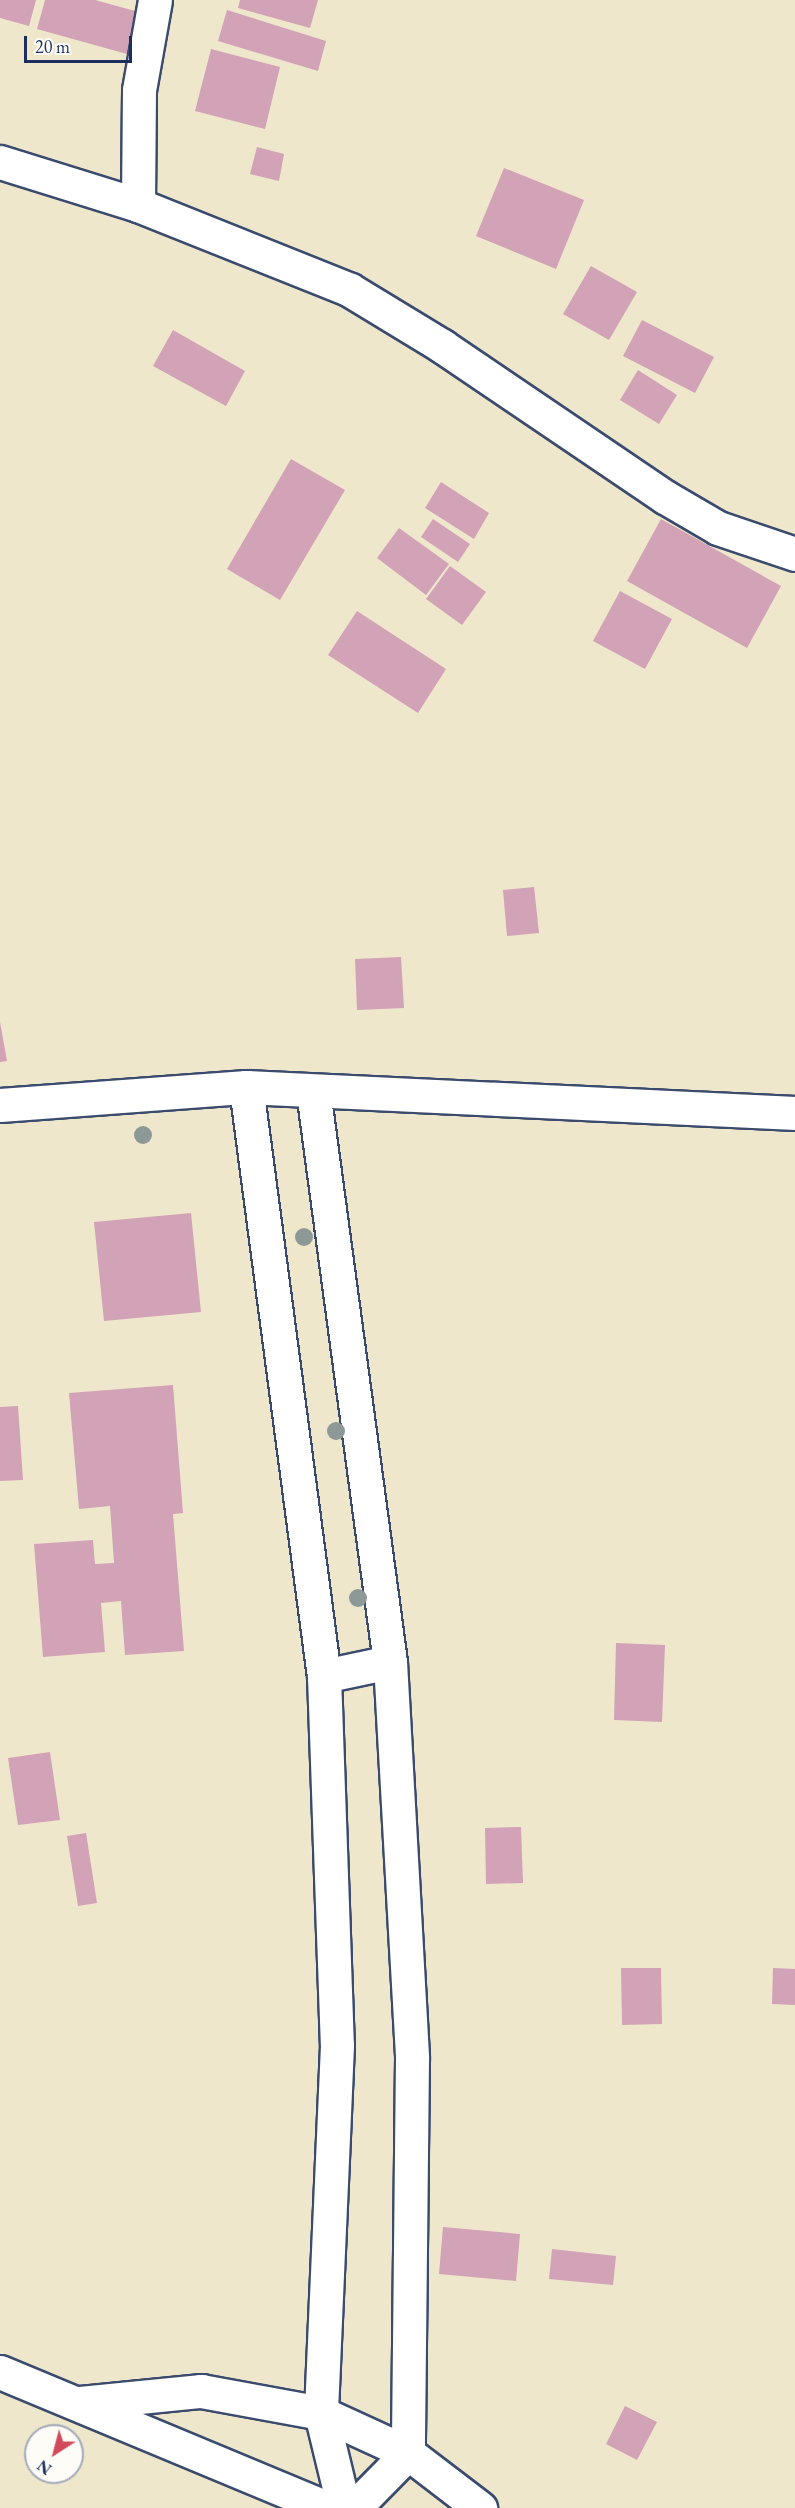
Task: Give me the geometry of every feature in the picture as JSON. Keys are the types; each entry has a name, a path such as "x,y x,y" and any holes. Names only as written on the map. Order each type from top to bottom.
{"street":[{"path":"138,205 139,90 155,0"},
{"path":"0,162 138,205 350,291 462,358 665,497 718,528 795,554"},
{"path":"246,1088 324,1677 337,2045 321,2413 344,2508"},
{"path":"0,1105 246,1088 795,1113"},
{"path":"313,1091 390,1662 412,2058 408,2453 354,2508"},
{"path":"324,1677 390,1662"},
{"path":"0,2372 80,2403 327,2508"},
{"path":"80,2403 201,2391 321,2413 408,2453 480,2508"}],"building":[{"path":"0,0 36,0 29,26 0,18"},
{"path":"45,0 95,0 146,14 134,56 37,29"},
{"path":"240,0 318,0 310,28 238,8"},
{"path":"227,10 326,41 318,71 218,41"},
{"path":"211,49 280,67 265,129 195,111"},
{"path":"257,147 284,154 279,181 250,174"},
{"path":"504,168 584,200 556,269 476,236"},
{"path":"591,266 637,292 609,340 563,314"},
{"path":"642,320 714,357 695,393 623,356"},
{"path":"173,330 245,371 226,406 153,366"},
{"path":"638,370 677,395 659,424 620,400"},
{"path":"291,459 345,490 280,600 227,569"},
{"path":"441,482 489,513 474,539 425,508"},
{"path":"433,519 470,544 458,562 421,537"},
{"path":"661,519 781,586 747,648 627,581"},
{"path":"399,528 449,564 426,595 377,558"},
{"path":"450,566 486,592 462,625 426,599"},
{"path":"620,591 672,619 645,669 593,641"},
{"path":"357,611 446,669 418,713 328,655"},
{"path":"534,887 539,933 507,936 503,890"},
{"path":"401,957 404,1008 357,1010 355,959"},
{"path":"0,1022 7,1061 0,1062"},
{"path":"191,1213 201,1312 104,1321 94,1222"},
{"path":"173,1385 183,1513 173,1514 184,1651 125,1655 121,1601 101,1603 105,1652 43,1657 34,1544 93,1540 95,1564 114,1563 110,1506 79,1509 69,1393"},
{"path":"18,1406 23,1480 0,1481 0,1407"},
{"path":"616,1643 665,1645 662,1722 614,1720"},
{"path":"50,1752 60,1820 18,1825 8,1758"},
{"path":"521,1827 523,1883 486,1884 485,1828"},
{"path":"86,1833 97,1903 78,1906 67,1836"},
{"path":"621,1968 661,1968 662,2024 622,2025"},
{"path":"773,1968 795,1969 795,2005 772,2004"},
{"path":"443,2227 520,2234 516,2281 439,2274"},
{"path":"552,2249 616,2256 613,2285 549,2279"},
{"path":"625,2406 657,2422 637,2460 606,2444"}]}
